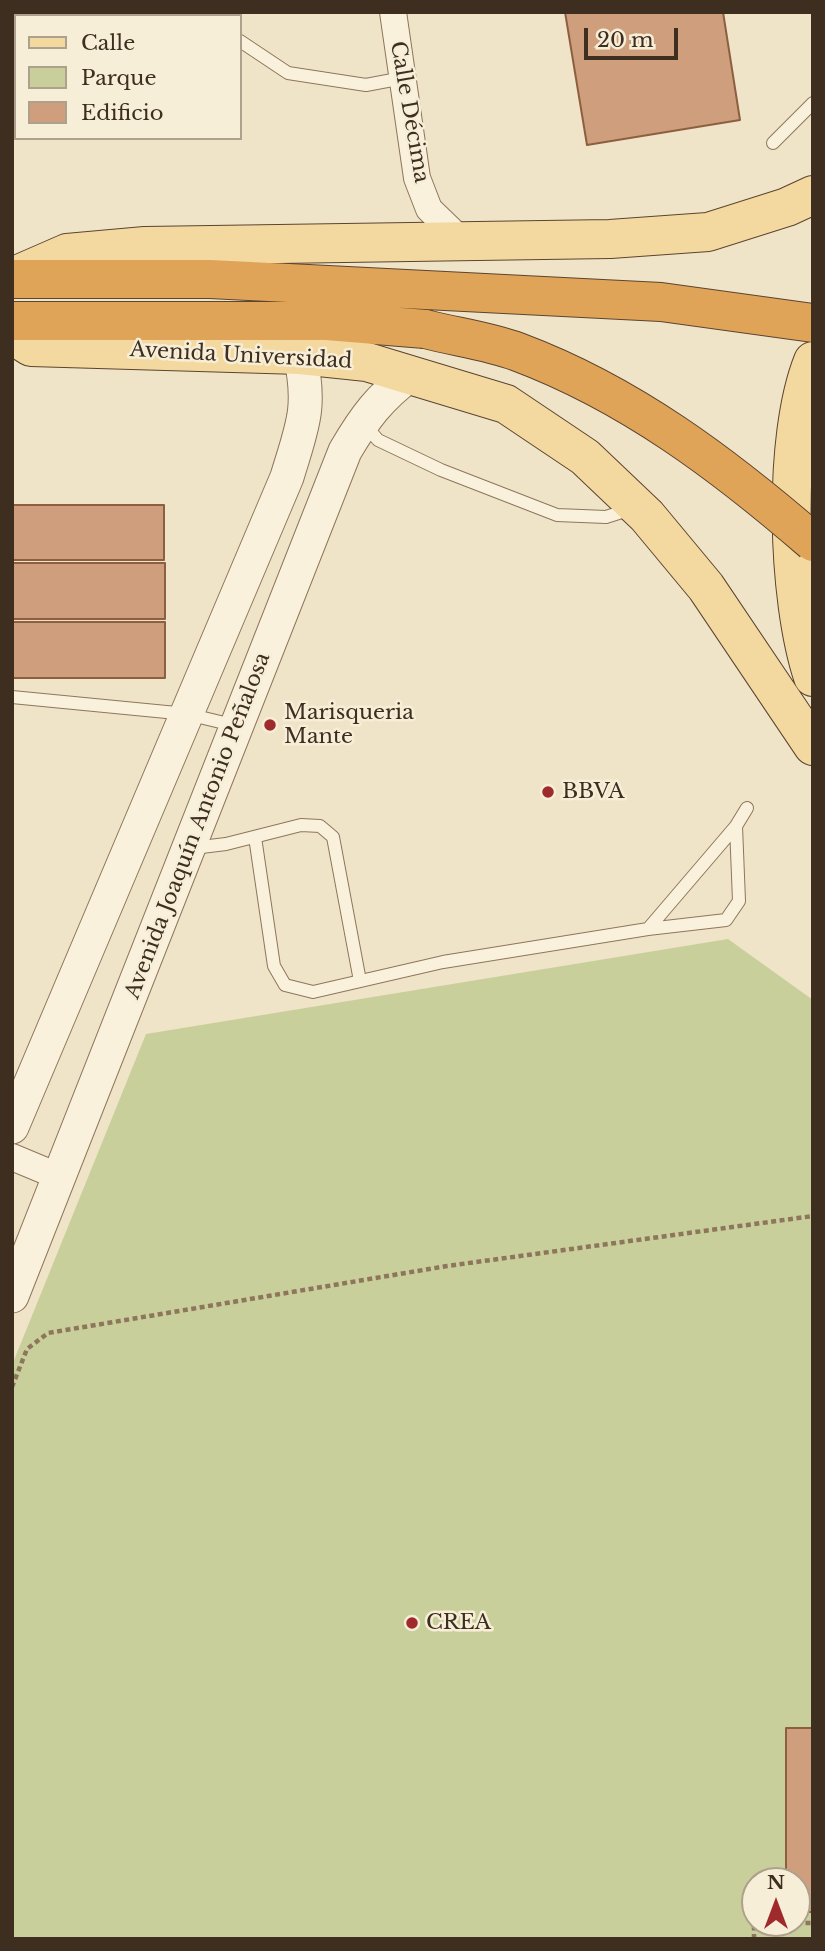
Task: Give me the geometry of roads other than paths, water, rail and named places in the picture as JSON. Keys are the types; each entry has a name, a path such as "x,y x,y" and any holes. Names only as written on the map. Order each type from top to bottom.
{"highway":[{"path":"12,278 210,279 661,302 813,323"},
{"path":"661,302 813,295"},
{"path":"12,321 327,321 425,329 516,351 583,379 658,423 739,478 813,542"}],"main road":[{"path":"12,278 67,253 145,246 610,240 708,232 787,207 813,195"},
{"name":"Avenida Universidad","path":"12,335 31,348 300,355 367,362 506,404 585,457 637,507 706,587 813,746"},
{"path":"813,361 792,451 795,586 802,644 813,677"}],"street":[{"name":"Calle Décima","path":"393,12 417,178 429,209 461,240"},
{"path":"12,1127 287,477 303,423 308,391 300,355"},
{"name":"Avenida Joaquín Antonio Peñalosa","path":"12,1296 345,451 362,421 382,396 411,374"},
{"path":"287,477 330,491"},
{"path":"12,1157 60,1177"}],"lane":[{"path":"242,42 288,73 366,85 403,78"},
{"path":"773,143 813,103"},
{"path":"362,421 378,440 441,470 557,515 606,517 637,507"},
{"path":"12,697 187,714 237,726"},
{"path":"648,929 736,826 747,808"},
{"path":"189,849 255,837 300,825 320,826 333,837 360,981"},
{"path":"255,837 274,966 285,985 313,992 443,962 648,929 726,920 739,901 736,826"}],"place":[{"name":"Marisqueria Mante","path":"270,725"},
{"name":"BBVA","path":"548,792"},
{"name":"CREA","path":"412,1623"}]}
